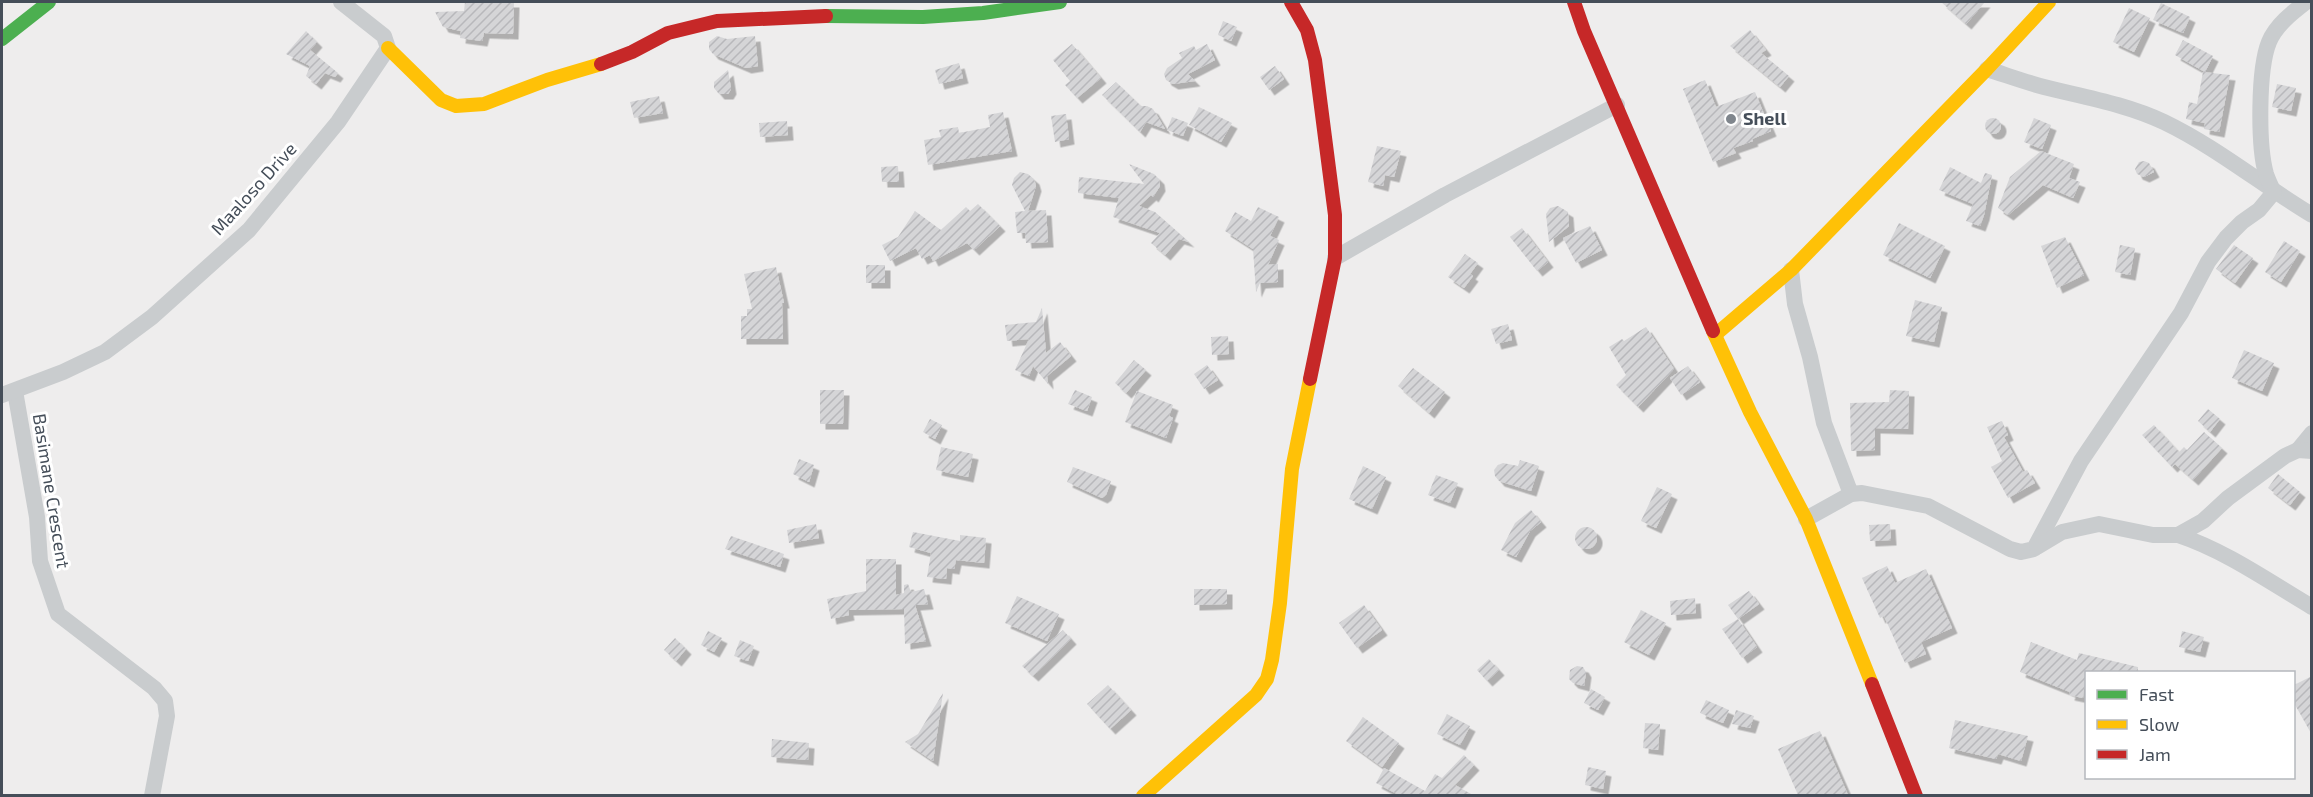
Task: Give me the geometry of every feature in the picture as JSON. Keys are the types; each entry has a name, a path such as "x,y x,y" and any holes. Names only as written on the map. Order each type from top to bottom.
{"street":[{"path":"2,39 49,2"},
{"path":"341,2 384,36 388,48 441,100 456,106 484,104 632,52 668,33 717,21 795,15 923,17 993,12 1060,2"},
{"path":"1143,795 1206,742 1256,695 1267,679 1272,660 1293,469 1335,258 1335,215 1315,60 1307,30 1291,2"},
{"path":"1574,2 1584,31 1715,335 1750,412 1806,519 1916,795"},
{"path":"1715,335 1791,270 1987,69 2049,2"},
{"path":"2274,192 2266,175 2263,153 2262,69 2270,40 2287,18 2306,2"},
{"name":"Maaloso Drive","path":"8,393 63,372 105,352 152,317 249,230 338,122 388,48"},
{"path":"1987,69 2122,107 2164,122 2226,158 2274,192 2312,215"},
{"path":"1335,258 1445,195 1617,105"},
{"path":"2034,549 2081,461 2186,304 2208,262 2226,238 2242,222 2259,210 2274,192"},
{"path":"1791,270 1795,304 1810,357 1824,423 1851,495"},
{"name":"Basimane Crescent","path":"8,393 37,517 40,561 58,614 154,688 165,701 167,716 152,795"},
{"path":"2178,535 2203,521 2228,498 2285,456 2305,451 2312,433"},
{"path":"1806,519 1851,495 1862,493 1928,506 2010,549 2021,552 2034,549 2062,532 2099,524 2153,535 2178,535 2221,554 2312,607"}],"building":[{"path":"465,2 514,2 513,34 484,33 482,41 460,38 461,31 443,27 435,12 464,11"},
{"path":"1941,2 1985,2 1966,24"},
{"path":"2161,3 2190,17 2183,33 2153,20"},
{"path":"2129,8 2150,18 2134,52 2113,42"},
{"path":"1223,21 1237,27 1231,41 1218,35"},
{"path":"1750,30 1766,50 1761,53 1789,76 1780,87 1730,46"},
{"path":"306,31 317,42 310,50 338,73 335,77 325,73 316,84 306,76 310,66 286,54"},
{"path":"717,36 727,39 755,36 758,66 746,68 713,54 709,49 709,42"},
{"path":"2183,40 2213,56 2205,72 2175,55"},
{"path":"1072,44 1101,78 1077,98 1065,85 1070,81 1053,60"},
{"path":"1207,44 1215,60 1188,74 1195,81 1173,84 1166,80 1164,74 1167,68 1182,58 1179,53 1194,46 1196,50"},
{"path":"959,63 963,78 939,84 935,70"},
{"path":"1275,66 1284,79 1269,90 1260,77"},
{"path":"728,70 731,89 728,94 719,94 714,88 714,82"},
{"path":"2203,72 2230,75 2219,132 2204,129 2205,123 2186,119 2189,102 2197,104"},
{"name":"Shell","path":"1705,80 1716,107 1755,92 1771,131 1733,148 1736,153 1713,162 1683,89"},
{"path":"1116,82 1141,106 1153,109 1165,129 1146,122 1140,132 1102,95"},
{"path":"2277,84 2296,88 2291,111 2272,107"},
{"path":"659,96 663,113 634,118 630,102"},
{"path":"1199,107 1232,123 1221,142 1189,125"},
{"path":"1003,112 1012,151 928,165 924,140 941,137 939,130 958,127 959,133 990,127 988,115"},
{"path":"1066,114 1069,139 1055,142 1051,116"},
{"path":"1172,117 1188,123 1183,136 1167,130"},
{"path":"1993,118 1999,120 2001,126 1999,132 1993,134 1987,132 1985,126 1987,120"},
{"path":"2034,118 2051,125 2042,149 2024,142"},
{"path":"787,121 788,135 760,137 759,123"},
{"path":"1377,146 1401,151 1394,177 1385,175 1383,186 1368,182"},
{"path":"2041,151 2074,164 2069,178 2080,182 2073,198 2043,185 2008,215 1998,208 2010,177"},
{"path":"2139,162 2149,163 2154,172 2144,177 2137,174 2135,169"},
{"path":"1129,164 1154,174 1159,179 1160,186 1153,197 1151,195 1139,206 1155,212 1189,242 1179,239 1165,255 1151,243 1160,233 1113,217 1119,198 1078,193 1079,177 1144,184"},
{"path":"898,166 899,182 882,182 881,167"},
{"path":"1950,167 1981,183 1985,173 1992,175 1980,226 1966,221 1973,204 1939,190"},
{"path":"1020,172 1034,179 1036,186 1028,211 1046,210 1048,242 1026,243 1025,233 1017,233 1015,212 1025,211 1012,185 1014,178"},
{"path":"978,204 1000,226 974,250 967,243 933,261 930,255 922,259 916,248 890,261 882,245 898,237 915,211 941,230 966,207 970,211"},
{"path":"1558,206 1568,212 1569,226 1549,242 1546,214 1550,208"},
{"path":"1258,207 1279,217 1270,236 1279,240 1268,265 1278,264 1278,282 1260,283 1256,292 1253,249 1225,231 1235,212 1251,221"},
{"path":"1899,223 1945,246 1930,278 1883,255"},
{"path":"1590,226 1602,250 1576,263 1563,238"},
{"path":"1522,228 1548,262 1537,271 1510,237"},
{"path":"2065,237 2084,275 2057,288 2041,246"},
{"path":"2284,241 2300,251 2281,282 2265,272"},
{"path":"2120,245 2135,248 2130,275 2115,272"},
{"path":"2234,245 2253,258 2235,283 2216,269"},
{"path":"1465,254 1478,263 1470,274 1473,276 1464,288 1448,277"},
{"path":"866,265 885,265 885,283 866,283"},
{"path":"776,267 784,303 782,303 783,339 741,339 741,316 747,316 747,309 752,309 744,274"},
{"path":"1915,300 1942,307 1934,342 1906,336"},
{"path":"1042,308 1046,353 1060,342 1071,356 1047,376 1048,384 1033,366 1029,376 1015,370 1029,339 1007,341 1005,325 1036,322"},
{"path":"1508,324 1512,340 1496,344 1491,329"},
{"path":"1646,327 1674,369 1638,407 1616,385 1626,375 1609,347 1622,339 1624,341"},
{"path":"1228,336 1229,354 1212,355 1211,337"},
{"path":"2244,350 2274,363 2262,391 2232,378"},
{"path":"1134,360 1146,370 1126,393 1115,383"},
{"path":"1207,365 1218,380 1204,389 1194,374"},
{"path":"1688,366 1700,382 1681,395 1670,378"},
{"path":"1413,368 1445,392 1429,413 1398,386"},
{"path":"820,390 844,390 843,424 820,424"},
{"path":"1075,390 1092,397 1087,411 1068,404"},
{"path":"1890,390 1909,391 1908,429 1875,428 1875,450 1851,451 1850,403 1889,402"},
{"path":"1137,391 1173,405 1169,416 1173,418 1166,438 1125,422"},
{"path":"2208,409 2220,419 2210,432 2198,421"},
{"path":"930,419 942,425 935,439 923,432"},
{"path":"2002,421 2008,435 2004,437 2023,472 2027,470 2035,483 2008,498 1991,467 2002,461 1987,427"},
{"path":"2154,425 2179,452 2184,447 2187,450 2204,432 2222,448 2193,480 2175,464 2172,467 2142,435"},
{"path":"941,447 973,454 968,477 936,470"},
{"path":"799,459 814,465 809,482 793,474"},
{"path":"1520,460 1539,466 1531,491 1499,481 1495,476 1494,470 1498,465 1503,463 1518,466"},
{"path":"1363,466 1386,477 1372,509 1349,499"},
{"path":"1073,467 1111,481 1106,495 1102,498 1067,482"},
{"path":"2278,474 2300,492 2290,505 2268,488"},
{"path":"1436,475 1458,483 1450,503 1428,495"},
{"path":"1657,487 1672,494 1656,528 1641,521"},
{"path":"1531,510 1541,522 1530,531 1516,557 1501,550 1515,523"},
{"path":"816,524 819,538 789,543 787,530"},
{"path":"1890,524 1891,540 1870,541 1869,525"},
{"path":"1582,527 1590,527 1597,534 1597,542 1590,549 1582,549 1575,542 1575,534"},
{"path":"913,532 960,541 960,535 986,538 984,563 956,560 954,569 947,568 946,579 927,577 931,553 909,547"},
{"path":"731,536 784,554 780,567 725,549"},
{"path":"866,559 896,559 896,595 904,593 904,585 908,584 911,592 924,589 928,604 915,605 926,641 905,644 904,609 848,610 849,615 831,619 827,599 866,591"},
{"path":"1887,566 1895,583 1926,569 1952,628 1921,642 1926,654 1905,663 1884,616 1880,618 1862,578"},
{"path":"1194,589 1227,589 1227,604 1194,605"},
{"path":"1749,591 1759,604 1738,619 1728,605"},
{"path":"1017,596 1059,614 1047,641 1005,623"},
{"path":"1695,598 1696,613 1671,615 1670,601"},
{"path":"1364,605 1382,630 1357,648 1339,623"},
{"path":"1641,610 1666,623 1649,655 1624,642"},
{"path":"1738,619 1757,647 1742,658 1722,629"},
{"path":"1063,630 1071,639 1033,676 1022,666"},
{"path":"708,631 722,638 714,652 701,645"},
{"path":"2182,631 2204,637 2200,652 2179,647"},
{"path":"675,638 686,649 676,661 664,650"},
{"path":"740,640 754,646 748,661 734,656"},
{"path":"2031,642 2077,660 2079,653 2138,667 2138,671 2085,671 2083,698 2069,695 2070,692 2020,672"},
{"path":"1489,659 1499,670 1487,681 1477,670"},
{"path":"1577,666 1583,667 1586,672 1584,686 1573,683 1569,679 1570,670"},
{"path":"2312,676 2312,735 2295,705 2295,684"},
{"path":"1108,685 1131,710 1110,729 1087,704"},
{"path":"1591,689 1605,697 1598,710 1584,703"},
{"path":"943,693 933,761 905,742 918,734"},
{"path":"1706,700 1729,710 1723,723 1700,713"},
{"path":"1736,710 1754,716 1750,728 1732,724"},
{"path":"1447,714 1470,726 1460,745 1437,734"},
{"path":"1363,717 1399,743 1382,767 1346,741"},
{"path":"1955,720 2028,736 2021,761 1998,754 1996,759 1949,748"},
{"path":"1645,723 1660,724 1658,750 1643,748"},
{"path":"1820,731 1848,795 1798,795 1778,749"},
{"path":"772,739 809,743 808,760 771,757"},
{"path":"1464,755 1474,765 1455,785 1473,795 1399,795 1376,783 1384,768 1425,791 1435,774 1442,778"},
{"path":"1588,767 1606,771 1603,789 1585,785"}],"traffic: fast":[{"path":"2,39 49,2"},
{"path":"826,16 923,17 983,13 1060,2"}],"traffic: slow":[{"path":"1715,335 1791,270 1987,69 2049,2"},
{"path":"388,48 441,100 456,106 484,104 547,80 601,64"},
{"path":"1713,331 1750,412 1806,519 1872,684"},
{"path":"1143,796 1256,695 1267,679 1280,603 1292,469 1310,379"}],"traffic: jam":[{"path":"1291,2 1307,30 1315,60 1335,215 1335,258 1310,379"},
{"path":"1574,2 1584,31 1713,331"},
{"path":"601,64 632,52 668,33 717,21 826,16"},
{"path":"1872,684 1916,796"}],"place":[{"name":"Shell","path":"1731,119"}]}
